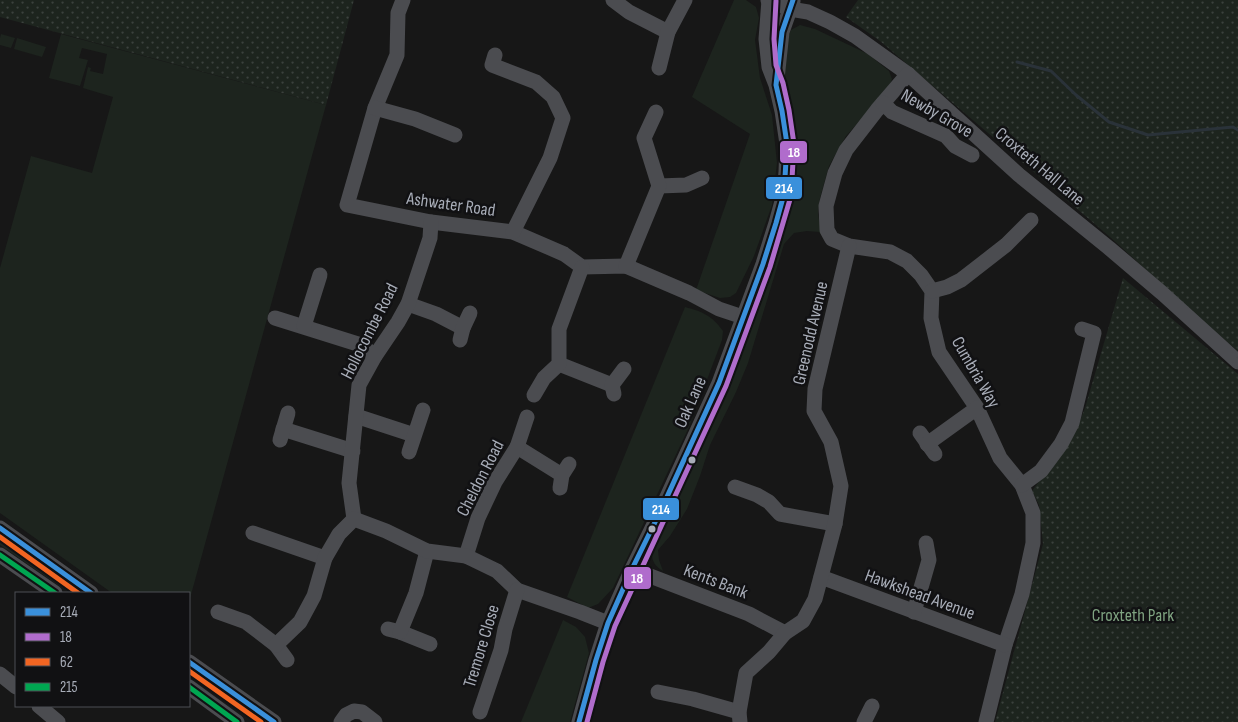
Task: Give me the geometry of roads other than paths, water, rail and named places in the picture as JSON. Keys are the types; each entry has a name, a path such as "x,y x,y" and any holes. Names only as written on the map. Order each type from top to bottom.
{"street":[{"name":"Ashwater Road","path":"403,0 398,14 397,55 375,108 347,205 431,222 514,232 564,254 582,268"},
{"path":"613,0 629,12 668,32"},
{"path":"659,68 668,32 685,0"},
{"name":"Croxteth Hall Lane","path":"769,0 793,3 830,22 854,36 908,74 1019,175 1109,248 1238,362"},
{"name":"Oak Lane","path":"579,722 608,623 719,382 771,239 784,194 787,144 782,111 770,67 766,39 769,0"},
{"name":"Oak Lane","path":"776,85 782,32 793,3"},
{"path":"495,55 492,65 536,82 553,97 563,118 550,158 514,232"},
{"path":"908,74 846,150 835,172 826,206 827,230 832,239 849,246 890,252 907,261 932,290 947,287 961,280 1010,250 1031,220"},
{"name":"Newby Grove","path":"883,103 892,112 946,136 955,146 972,155"},
{"path":"375,108 415,119 455,134"},
{"path":"626,266 659,186 644,138 656,112"},
{"path":"659,186 686,186 702,178"},
{"name":"Hollocombe Road","path":"354,519 349,483 359,385 408,304 430,238 431,222"},
{"name":"Greenodd Avenue","path":"740,717 746,673 769,652 785,633 803,621 815,599 835,524 841,486 831,442 814,411 815,389 849,246"},
{"path":"534,395 544,378 559,364 559,329 582,268 626,266 689,292 719,309 744,317"},
{"path":"304,326 320,274"},
{"name":"Cumbria Way","path":"932,290 930,318 939,352 977,408 1000,458 1022,485 1033,513 1033,544 1022,594 1005,645 986,722"},
{"path":"408,304 436,314 461,334 470,313"},
{"path":"276,318 361,345 375,356"},
{"path":"1022,485 1041,471 1061,444 1072,422 1094,333 1082,329"},
{"path":"559,364 613,390 624,369"},
{"path":"927,444 977,408"},
{"path":"409,452 423,410"},
{"path":"288,413 281,434 353,451"},
{"path":"356,416 414,435"},
{"name":"Cheldon Road","path":"466,556 478,518 495,482 517,447 526,417"},
{"path":"517,447 564,476"},
{"path":"735,486 757,495 768,502 780,514 835,524"},
{"path":"276,646 300,622 314,596 325,558 339,534 354,519 386,531 428,552 466,556 496,571 517,590 608,623"},
{"path":"0,528 90,592"},
{"path":"253,533 325,558"},
{"path":"914,612 929,560 926,543"},
{"path":"428,552 416,592 394,630 430,644"},
{"path":"0,555 53,592"},
{"name":"Kents Bank","path":"632,569 749,614 785,633"},
{"name":"Hawkshead Avenue","path":"822,577 1005,645"},
{"name":"Tremore Close","path":"480,712 501,650 505,629 517,590"},
{"path":"218,612 246,622 276,646 287,660"},
{"path":"190,663 274,722"},
{"path":"0,674 15,686"},
{"path":"190,688 237,722"},
{"path":"658,692 693,698 740,717"},
{"path":"864,722 872,706"},
{"path":"40,707 58,722"},
{"path":"342,722 346,715 354,711 362,712 376,722"}],"waterway":[{"path":"1017,62 1051,71 1076,95 1109,122 1148,135 1233,127 1238,130"}],"park label":[{"name":"Croxteth Park","path":"1133,615"}]}
